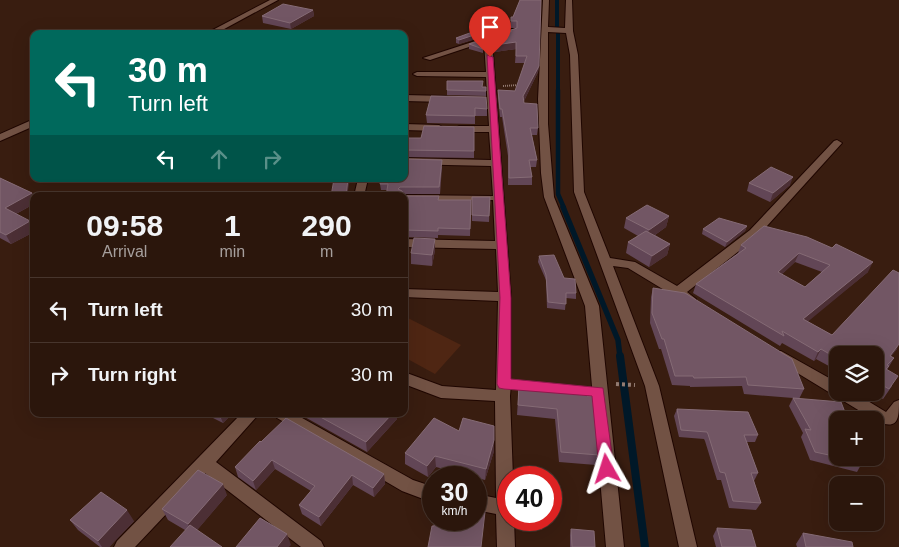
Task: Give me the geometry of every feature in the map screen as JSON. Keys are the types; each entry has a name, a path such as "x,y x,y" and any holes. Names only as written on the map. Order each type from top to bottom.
{"street":[{"path":"217,30 275,0"},
{"path":"546,0 544,83 549,197 592,306 598,392 615,547"},
{"path":"569,0 569,30 574,55 579,192 607,261 652,386 688,547"},
{"path":"544,29 569,30"},
{"path":"426,58 512,31"},
{"path":"488,38 492,81 488,100 495,129 506,298 503,390 505,466"},
{"path":"417,74 492,81"},
{"path":"408,98 454,100"},
{"path":"0,138 30,124"},
{"path":"408,127 495,129"},
{"path":"678,292 754,233 837,143"},
{"path":"408,161 497,164"},
{"path":"408,198 499,198"},
{"path":"408,243 502,245"},
{"path":"607,261 631,265 703,308"},
{"path":"408,292 506,298"},
{"path":"771,350 829,386"},
{"path":"408,380 441,392 503,390 523,386"},
{"path":"580,390 598,392"},
{"path":"855,401 886,419 890,419 899,406"},
{"path":"123,547 248,417"},
{"path":"287,417 408,486 422,490"},
{"path":"205,463 315,547"},
{"path":"506,531 506,547"}],"path":[{"path":"492,81 544,83"},
{"path":"614,384 637,385"}],"shaded area":[{"path":"408,318 461,345 435,374 408,359"}],"building":[{"path":"520,0 541,0 539,66 523,96 524,103 537,104 538,128 530,128 537,160 529,160 532,177 509,178 509,149 502,109 500,109 498,90 515,91 527,56 516,56 516,42 495,45 494,35 508,31 511,32 511,30 517,28 517,21 511,21 511,17 513,17"},
{"path":"283,4 313,10 290,23 262,16"},
{"path":"489,26 495,28 459,40 456,38"},
{"path":"482,40 483,49 469,44"},
{"path":"447,81 483,81 482,87 486,87 486,91 447,90"},
{"path":"431,96 486,97 487,109 475,108 475,116 426,115"},
{"path":"424,126 474,127 474,151 408,150 408,138 421,138"},
{"path":"408,159 442,160 439,187 400,187 398,189 402,192 387,192 388,184 380,184 380,182 408,182"},
{"path":"771,167 793,177 773,193 749,183"},
{"path":"0,178 30,192 30,194 5,208 30,221 6,235 0,232"},
{"path":"333,182 348,182 346,192 332,192"},
{"path":"408,196 439,196 438,200 471,200 470,229 438,228 438,231 408,230"},
{"path":"472,197 490,197 489,216 472,215"},
{"path":"647,205 669,216 649,230 626,218"},
{"path":"719,218 747,226 727,242 703,229"},
{"path":"764,226 807,237 832,248 836,244 873,262 803,319 832,335 893,270 899,273 899,344 890,356 894,358 887,365 889,366 886,369 898,376 889,389 884,386 884,346 829,346 829,354 821,349 818,352 782,331 784,336 696,284 746,248 741,245","holes":["799,253 830,265 805,287 778,272"]},
{"path":"646,231 670,244 652,256 628,242"},
{"path":"414,238 435,239 432,255 411,253"},
{"path":"554,255 564,278 575,279 576,293 566,293 566,304 548,302 546,275 539,256"},
{"path":"653,288 685,293 792,359 804,389 748,385 746,377 694,378 693,376 675,376 664,339 662,339 652,313"},
{"path":"519,384 587,390 587,396 593,396 599,455 561,452 557,409 518,405"},
{"path":"793,398 841,402 844,411 829,411 829,455 815,452 805,429 811,430"},
{"path":"677,409 748,412 758,435 744,435 758,473 751,473 761,503 733,501 725,473 720,472 707,432 681,430"},
{"path":"320,417 389,417 366,442"},
{"path":"286,418 384,474 373,488 352,475 319,517 299,505 315,486 272,460 253,481 235,467"},
{"path":"434,418 459,431 463,418 494,426 494,440 487,466 474,466 435,456 427,466 405,453"},
{"path":"198,470 223,484 188,524 162,509"},
{"path":"101,492 127,510 98,541 70,520"},
{"path":"260,518 287,534 277,547 236,547"},
{"path":"190,525 222,547 170,547"},
{"path":"717,528 751,530 756,547 722,547"},
{"path":"571,529 594,531 595,547 572,547"},
{"path":"431,531 483,531 481,547 428,547"},
{"path":"803,533 852,542 853,547 806,547"}],"waterway":[{"path":"557,0 557,28"},
{"path":"558,32 558,194 564,208"},
{"path":"563,207 618,340 620,357"},
{"path":"620,356 645,547"}],"route":[{"path":"490,57 506,298 504,384 598,392 607,469"}]}
